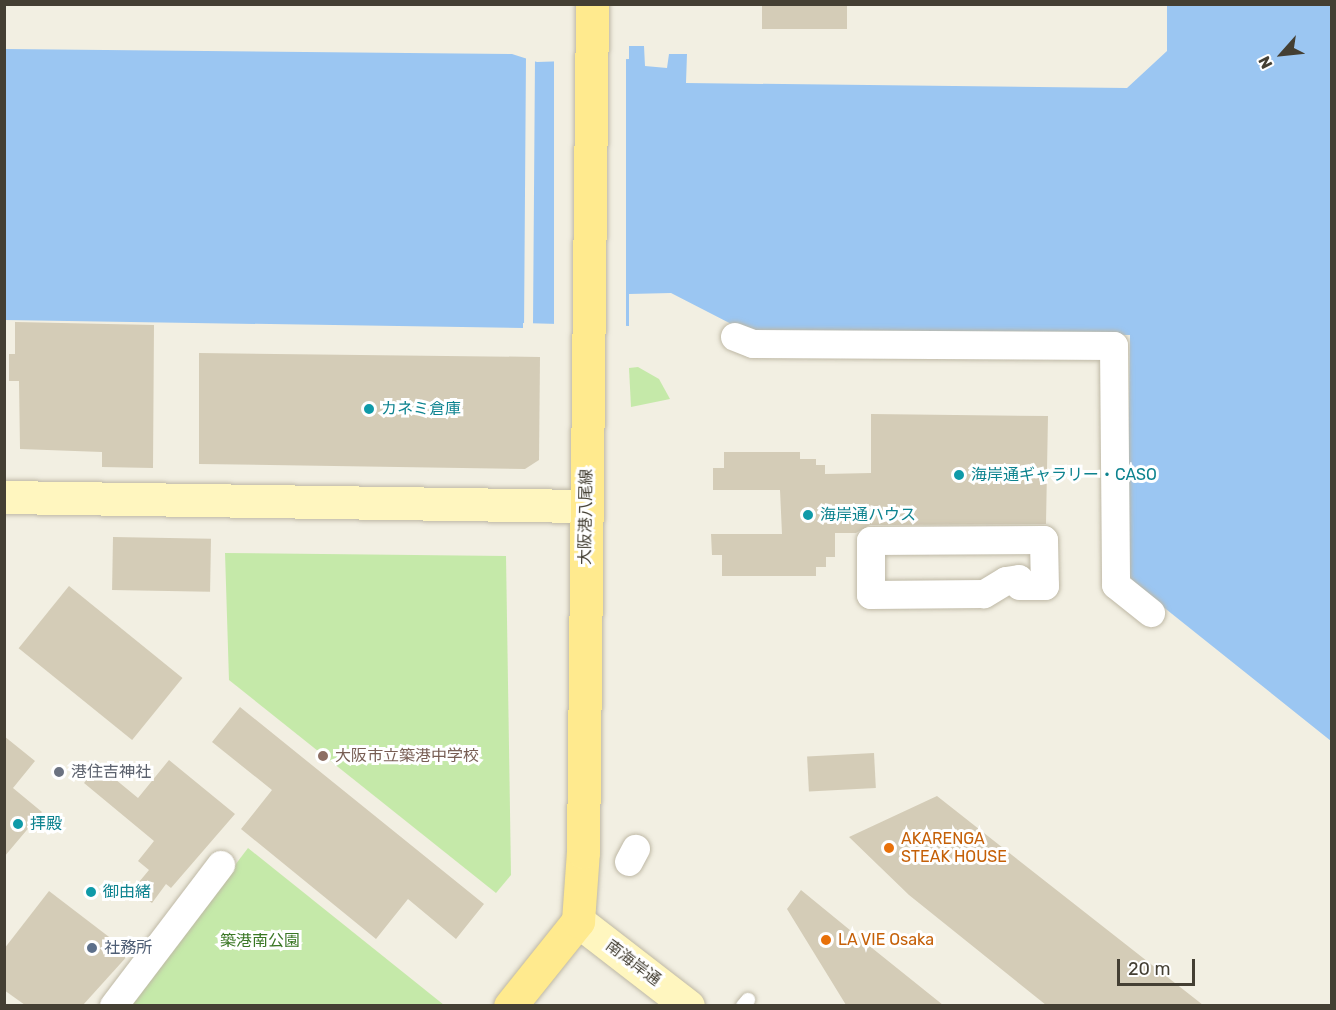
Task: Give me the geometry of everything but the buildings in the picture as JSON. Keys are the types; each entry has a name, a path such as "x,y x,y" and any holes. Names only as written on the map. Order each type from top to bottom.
{"main road":[{"name":"大阪港八尾線","path":"578,921 583,852 592,4"},
{"path":"510,1005 578,921"}],"street":[{"path":"735,337 753,344 1114,346 1116,585 1151,613"},
{"path":"4,497 586,506"},
{"path":"1044,540 1045,586 1020,586 1019,579 1006,581 984,594 871,595 871,541 1044,540"},
{"path":"114,1005 221,865"},
{"name":"南海岸通","path":"578,921 688,1005"}],"green space":[{"path":"638,367 659,379 670,399 631,407 629,368"},
{"path":"225,553 506,556 511,875 496,893 229,680"},
{"name":"築港南公園","path":"248,848 444,1005 128,1006"}],"water":[{"path":"1167,5 1331,5 1331,741 1127,578 1130,335 745,331 671,293 629,294 629,326 523,323 523,328 5,320 5,49 512,54 537,62 629,59 629,46 644,46 645,66 667,68 669,54 687,54 686,83 1127,88 1167,51"}],"pier":[{"path":"526,55 535,58 533,326 526,326 524,331"},
{"path":"554,56 626,56 626,328 554,328"}],"place":[{"name":"カネミ倉庫","path":"369,409"},
{"name":"海岸通ギャラリー・CASO","path":"959,475"},
{"name":"海岸通ハウス","path":"808,515"},
{"name":"大阪市立築港中学校","path":"323,756"},
{"name":"港住吉神社","path":"59,772"},
{"name":"拝殿","path":"18,824"},
{"name":"AKARENGA STEAK HOUSE","path":"889,848"},
{"name":"御由緒","path":"91,892"},
{"name":"LA VIE Osaka","path":"826,940"},
{"name":"社務所","path":"92,948"}]}
